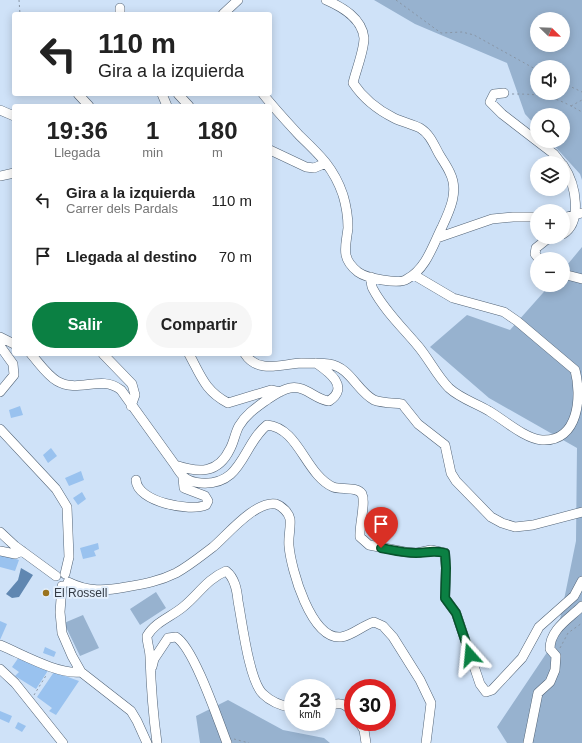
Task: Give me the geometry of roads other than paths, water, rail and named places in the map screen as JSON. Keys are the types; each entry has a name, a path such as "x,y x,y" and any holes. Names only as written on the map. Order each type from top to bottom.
{"street":[{"path":"225,12 238,0"},
{"path":"265,96 326,163 338,182 346,208 348,228 344,253 358,272 371,277 391,281 405,281 414,275 427,257 447,217 454,192 454,184 450,172 429,136 419,128 394,118 360,94 353,83 364,37 357,21 346,4 326,0"},
{"path":"504,94 494,94 490,102 499,112 530,136"},
{"path":"80,96 87,104"},
{"path":"180,96 187,104"},
{"path":"0,110 12,115"},
{"path":"546,148 556,156"},
{"path":"272,151 306,167 314,168 326,163"},
{"path":"0,176 12,174"},
{"path":"570,179 576,190 581,213 581,220 575,228 570,230"},
{"path":"570,216 581,213"},
{"path":"437,238 492,219 530,217"},
{"path":"535,252 536,248 541,244"},
{"path":"371,277 372,288 449,387 460,396 487,410 530,437 541,440 556,438 565,433 573,422 578,400 578,382 575,370 517,321 504,312 453,298 414,275"},
{"path":"570,276 582,279"},
{"path":"0,337 12,343"},
{"path":"0,346 13,364 14,375 0,392"},
{"path":"33,356 53,378 59,382 75,386 103,382 113,384 121,390 131,406 175,465 182,478 184,488 205,496 208,501 206,504 178,505 160,503 140,490 136,486 136,480"},
{"path":"105,356 132,384 135,394 131,406"},
{"path":"190,356 204,383 214,396 228,404 271,390 280,392"},
{"path":"246,356 248,360 264,366 275,368 300,363 332,364 345,372 374,400 402,404 418,424 445,445 451,473 456,481 491,518 515,527 546,523 582,512"},
{"path":"175,465 190,470 212,469 224,458 230,449 238,427 247,415 280,392 290,387 310,390 322,400 330,401 336,396 338,391 337,383 333,376 316,363"},
{"path":"182,478 192,482 211,484 225,479 244,458 260,431 267,425 278,426 284,431 314,470 333,487 358,491 362,494 363,501 359,528 360,537 369,545 405,552 417,553 431,550 445,553 445,598 456,613 480,684 486,692 492,690 522,658 539,627 574,596 582,581"},
{"path":"0,429 56,489 67,507 69,557 63,579 60,612 62,633 72,656 81,672 131,711 147,743"},
{"path":"0,532 22,552 63,579 87,589 102,591 155,582 175,574 188,566 213,546 238,521 264,506 275,504 283,507 290,518 289,544 291,559 309,612 319,627 330,635 341,637 374,622 382,626 393,636 420,680 431,703 426,743"},
{"path":"0,551 15,554 22,552"},
{"path":"157,743 150,674 150,655 147,646 147,636 150,630 184,607 216,575 226,571 231,575 237,591 244,640 261,693 272,701 284,705"},
{"path":"528,743 538,693 550,682 555,670 556,656 550,649 550,641 560,626 582,606"},
{"path":"150,674 154,659 168,638 176,636 183,641 198,671 226,741"},
{"path":"0,645 52,667 72,673 81,672"},
{"path":"0,669 15,683 63,743"},
{"path":"364,731 366,743"}],"place":[{"name":"El Rossell","path":"46,593"}]}
